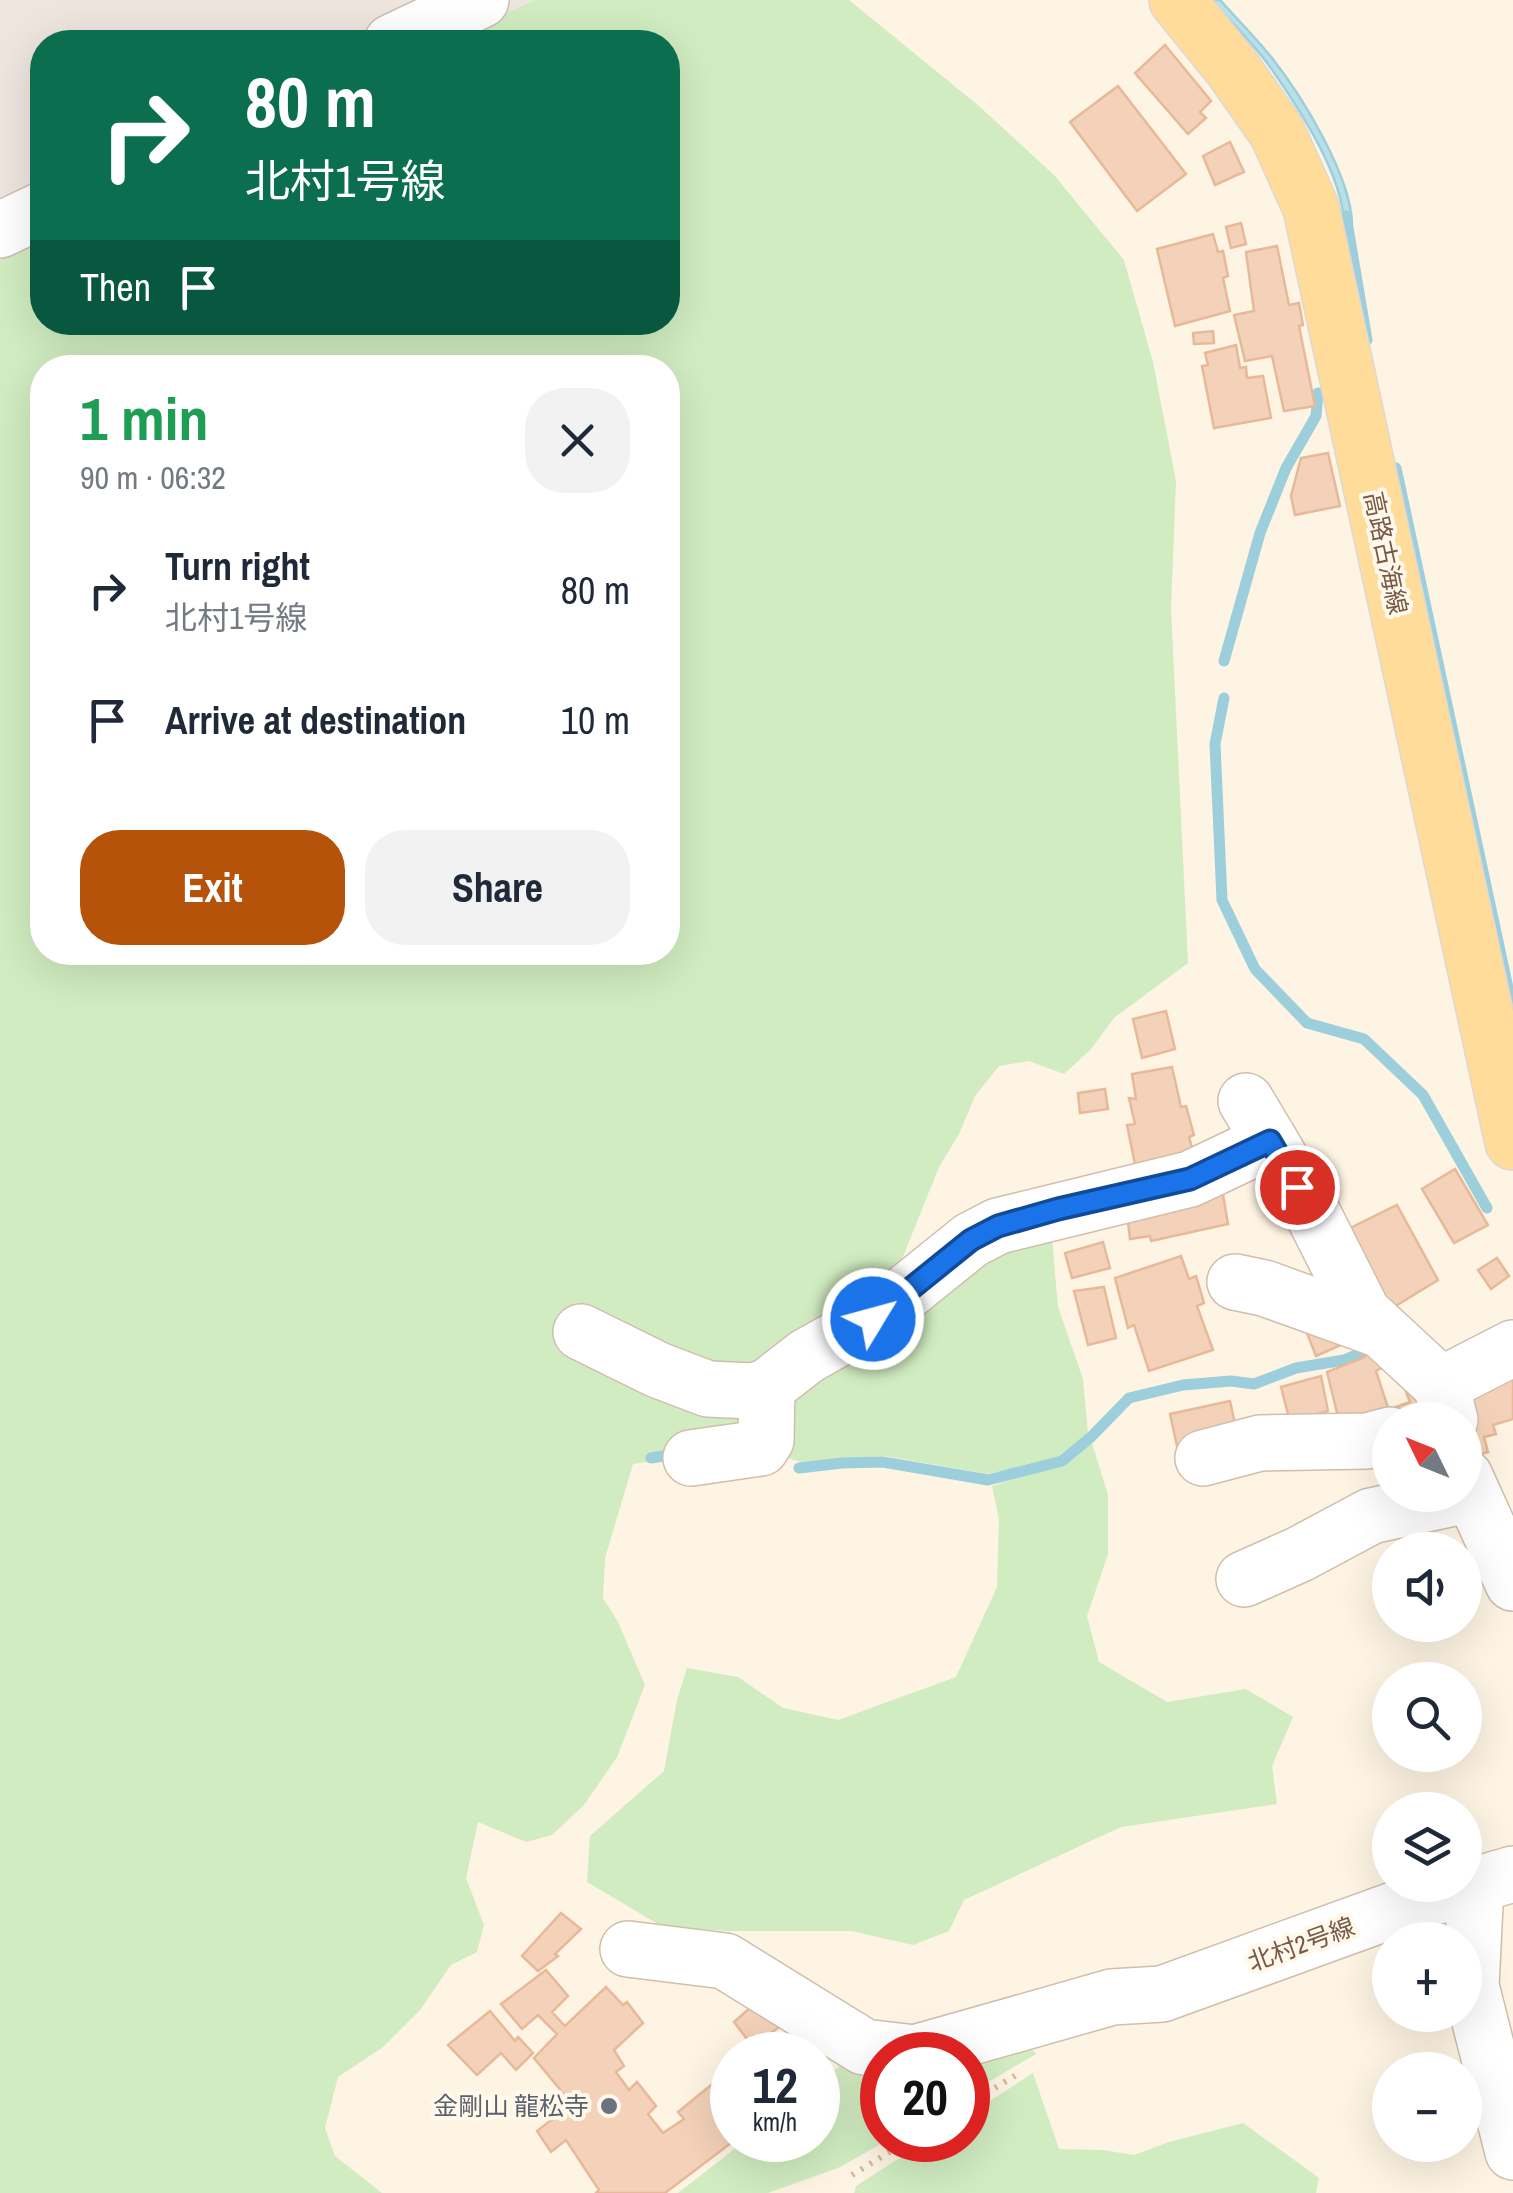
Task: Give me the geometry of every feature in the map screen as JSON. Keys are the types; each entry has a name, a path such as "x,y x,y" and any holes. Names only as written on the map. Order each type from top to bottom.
{"main road":[{"name":"高路古海線","path":"1177,0 1278,132 1310,208 1513,1142"}],"street":[{"path":"417,30 481,0"},
{"path":"0,230 30,216"},
{"path":"581,1332 708,1390 766,1388 807,1356 873,1319 971,1240 998,1226 1058,1209 1190,1179 1258,1121 1311,1210 1363,1313 1438,1402"},
{"path":"1235,1282 1264,1288 1381,1330"},
{"path":"1455,1402 1513,1348"},
{"path":"691,1458 761,1448 766,1440 766,1388"},
{"path":"1203,1458 1260,1443 1372,1440"},
{"path":"1482,1509 1507,1554"},
{"path":"1244,1579 1384,1512"},
{"path":"1495,1880 1471,1986 1513,2152"},
{"name":"北村2号線","path":"628,1949 725,1961 864,2047 915,2053 1112,1997 1162,1994 1410,1904 1495,1880"}],"path":[{"path":"852,2174 872,2162"}],"shaded area":[{"path":"0,0 534,0 471,30 30,30 30,245 0,259"}],"green space":[{"path":"534,0 849,0 979,106 1054,175 1124,260 1153,362 1176,481 1171,609 1188,963 1114,1018 1091,1049 1064,1074 1029,1061 999,1066 975,1096 939,1167 902,1259 894,1299 733,1397 758,1445 633,1464 605,1558 603,1598 618,1622 645,1685 617,1757 584,1805 552,1835 526,1842 478,1822 466,1878 484,1925 477,1952 451,1965 420,2010 383,2047 338,2077 325,2128 335,2156 382,2193 0,2193 0,259 30,245 30,335 680,335 680,30 471,30"},
{"path":"1050,1216 1058,1307 1083,1379 1088,1433 1058,1459 987,1474 886,1456 801,1462 765,1451 768,1395"},
{"path":"1092,1443 1108,1495 1108,1554 1087,1616 1099,1662 1167,1702 1246,1689 1293,1717 1272,1766 1277,1804 1121,1827 964,1900 949,1931 913,1945 851,1931 663,1927 587,1882 590,1836 664,1771 687,1668 738,1677 783,1708 838,1720 956,1677 997,1587 999,1520 992,1486 1065,1463"},
{"path":"1019,2034 1036,2054 990,2081 990,2046"},
{"path":"850,2058 860,2060 860,2156 838,2168 768,2193 678,2193 718,2162 840,2162 840,2066"},
{"path":"1033,2073 1059,2149 1134,2155 1243,2123 1319,2178 1316,2193 854,2193 856,2186 894,2162 990,2162 990,2101"}],"water":[{"path":"1211,0 1220,0 1260,43 1310,115 1343,183 1350,205 1352,224 1348,228 1336,184 1305,119 1261,56"}],"building":[{"path":"1165,45 1211,101 1200,112 1206,118 1188,134 1135,73"},
{"path":"1118,86 1186,174 1137,211 1070,122"},
{"path":"1230,142 1244,172 1215,185 1203,156"},
{"path":"1241,223 1246,244 1231,248 1226,227"},
{"path":"1213,234 1218,252 1223,251 1228,276 1223,278 1230,311 1175,326 1157,249"},
{"path":"1277,246 1289,305 1299,303 1303,325 1299,326 1315,406 1284,411 1272,356 1245,361 1234,315 1254,311 1246,252"},
{"path":"1213,331 1214,343 1194,344 1193,333"},
{"path":"1236,345 1240,368 1246,367 1247,378 1263,376 1271,418 1214,428 1202,366 1208,365 1205,353"},
{"path":"1328,453 1340,506 1295,515 1291,496 1301,458"},
{"path":"1166,1011 1175,1049 1142,1058 1133,1019"},
{"path":"1172,1067 1181,1107 1186,1106 1194,1135 1189,1137 1195,1158 1136,1169 1127,1125 1135,1124 1129,1098 1136,1099 1132,1074"},
{"path":"1105,1089 1108,1109 1080,1113 1078,1093"},
{"path":"1455,1169 1488,1225 1454,1243 1422,1189"},
{"path":"1222,1189 1228,1224 1151,1241 1150,1236 1130,1239 1127,1213"},
{"path":"1397,1205 1438,1280 1381,1315 1346,1230"},
{"path":"1103,1242 1110,1268 1072,1278 1065,1253"},
{"path":"1181,1256 1189,1279 1196,1276 1204,1303 1197,1306 1213,1350 1149,1371 1134,1325 1128,1328 1115,1278"},
{"path":"1497,1258 1509,1276 1491,1289 1478,1270"},
{"path":"1104,1287 1116,1338 1088,1345 1074,1291"},
{"path":"1305,1328 1343,1344 1316,1356"},
{"path":"1381,1352 1387,1365 1376,1371 1386,1402 1372,1402 1372,1425 1342,1433 1327,1372 1364,1355"},
{"path":"1513,1372 1513,1419 1493,1425 1496,1434 1484,1437 1488,1452 1482,1454 1482,1402 1456,1402 1450,1391"},
{"path":"1321,1376 1328,1411 1290,1422 1281,1387"},
{"path":"1425,1384 1431,1402 1410,1402 1406,1392"},
{"path":"1230,1401 1237,1433 1177,1446 1170,1414"},
{"path":"561,1913 581,1929 555,1954 558,1956 538,1971 522,1956"},
{"path":"546,1970 568,1996 552,2012 565,2026 606,1987 623,2005 627,2002 643,2023 614,2050 624,2066 616,2072 629,2090 637,2082 656,2106 648,2114 663,2133 684,2119 678,2112 710,2086 710,2159 665,2193 596,2193 599,2190 566,2140 551,2152 537,2131 572,2104 534,2058 557,2034 538,2015 522,2029 501,2004"},
{"path":"759,2000 779,2027 772,2032 742,2032 734,2022"},
{"path":"490,2011 515,2041 518,2037 533,2053 516,2070 501,2053 477,2075 448,2045"}],"waterway":[{"path":"1346,216 1367,340"},
{"path":"1224,661 1260,533 1286,468 1316,416 1318,393"},
{"path":"1396,468 1513,1011"},
{"path":"1224,698 1215,744 1222,900 1255,969 1307,1023 1364,1039 1423,1095 1487,1208"},
{"path":"799,1468 883,1462 988,1480 1062,1461 1129,1398 1183,1385 1231,1381 1254,1384 1296,1368 1344,1360 1373,1348"},
{"path":"651,1458 676,1454"}],"place":[{"name":"金剛山 龍松寺","path":"609,2106"}],"route":[{"path":"873,1319 971,1240 998,1226 1190,1179 1270,1141 1297,1187"}]}
